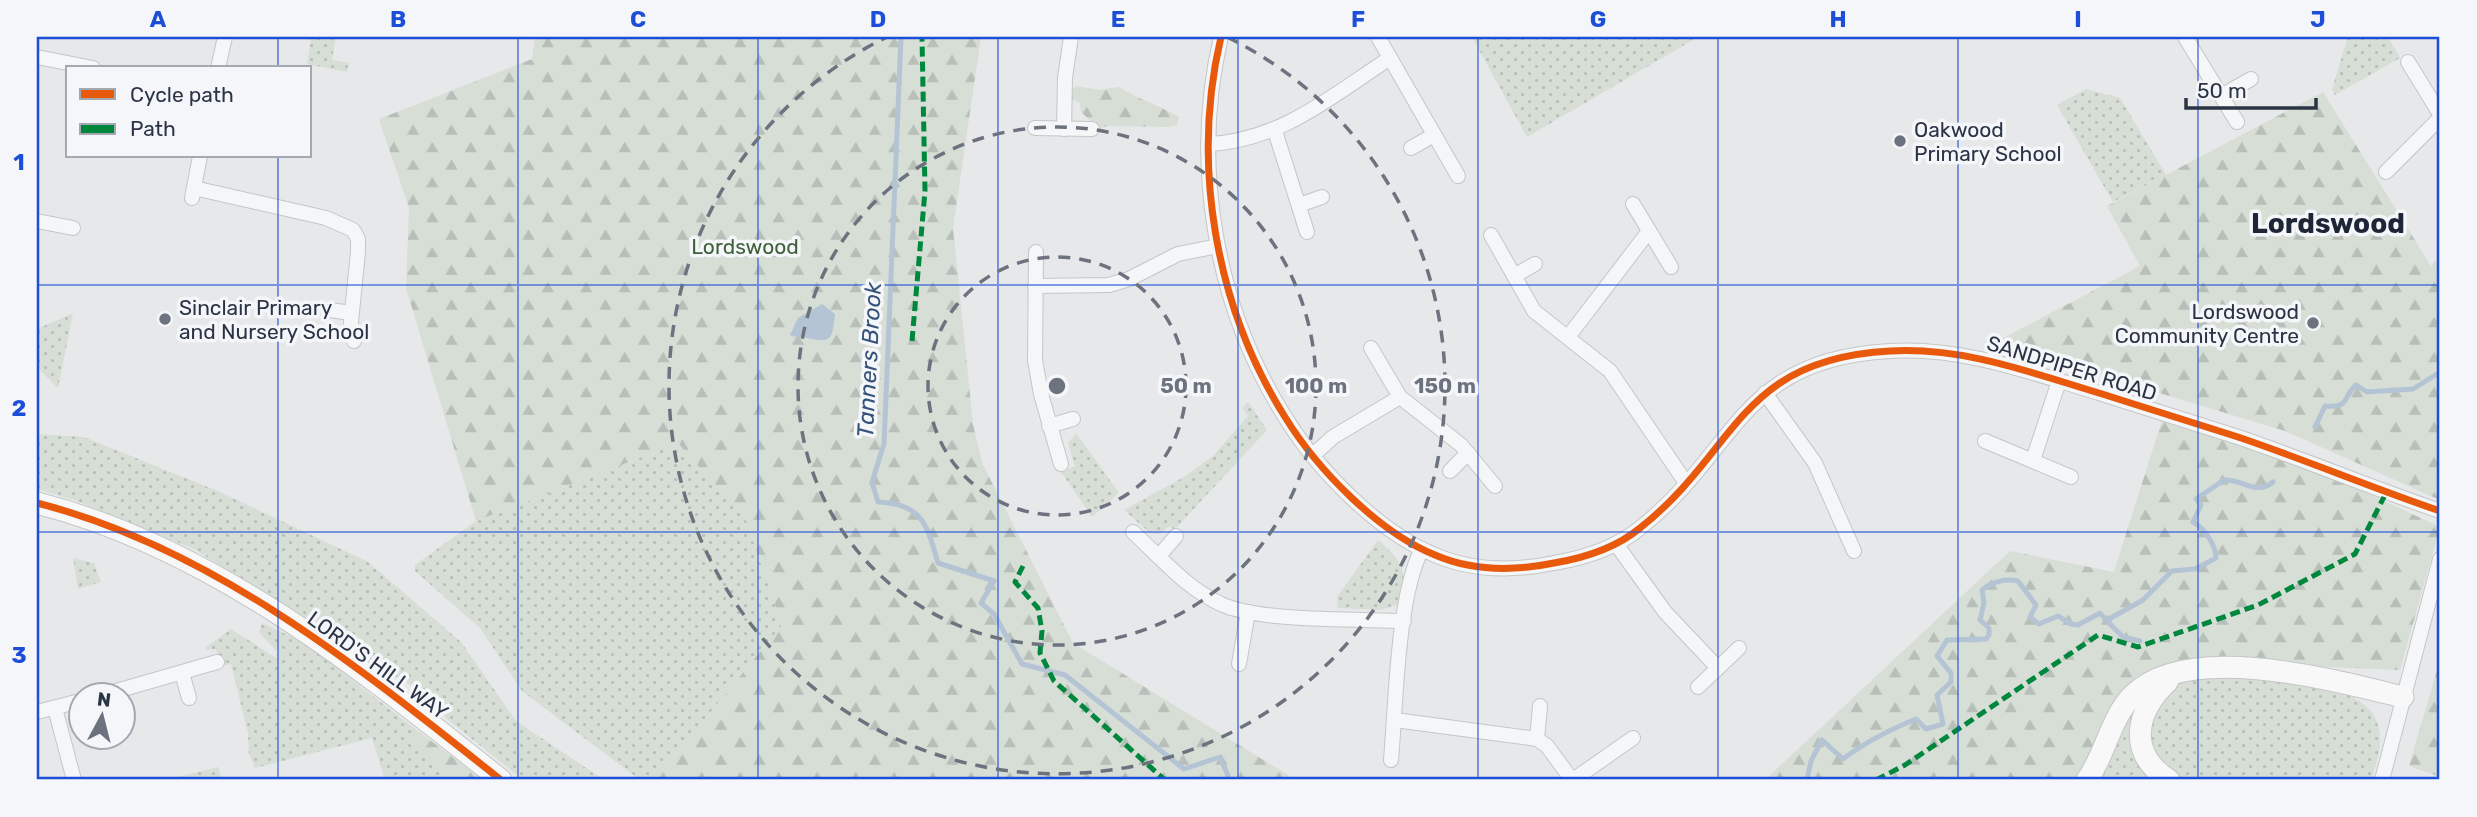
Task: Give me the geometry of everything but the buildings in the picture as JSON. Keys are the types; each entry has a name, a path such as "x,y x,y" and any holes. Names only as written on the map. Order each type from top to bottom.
{"street":[{"path":"218,66 225,37"},
{"path":"1064,129 1065,78 1072,37"},
{"name":"SANDPIPER ROAD","path":"1221,37 1210,88 1208,144 1211,203 1218,246 1234,308 1254,360 1274,401 1312,456 1358,501 1422,549 1457,563 1509,568 1567,561 1616,544 1645,524 1686,483 1733,424 1784,379 1824,360 1889,351 1926,350 1977,356 2240,438 2440,512"},
{"path":"1378,37 1458,176"},
{"path":"2186,37 2237,122"},
{"path":"37,57 83,66"},
{"path":"1208,144 1244,140 1275,131 1390,58"},
{"path":"2386,172 2440,116 2408,62"},
{"path":"2221,96 2251,79"},
{"path":"1035,128 1092,129"},
{"path":"1275,131 1307,232"},
{"path":"1411,148 1434,135"},
{"path":"200,158 193,193 326,218 353,230 358,239 358,266 351,313 354,341"},
{"path":"1299,205 1322,197"},
{"path":"1633,204 1671,268"},
{"path":"37,220 73,228"},
{"path":"1568,337 1649,231"},
{"path":"1491,235 1534,311 1609,371 1686,483"},
{"path":"1035,286 1109,285 1129,279 1178,254 1218,246"},
{"path":"1036,252 1035,360 1049,426 1061,464"},
{"path":"1514,276 1535,264"},
{"path":"330,310 351,313"},
{"path":"1371,348 1400,397 1468,453 1495,486"},
{"path":"2033,460 2059,381"},
{"path":"1765,393 1815,463 1854,551"},
{"path":"1312,456 1333,437 1400,397"},
{"path":"1049,426 1073,419"},
{"path":"1985,441 2071,477"},
{"path":"1450,471 1468,453"},
{"name":"LORD'S HILL WAY","path":"37,503 124,530 239,590 389,692 501,780"},
{"path":"1133,532 1204,595 1221,605 1248,612 1404,621"},
{"path":"1159,556 1175,536"},
{"path":"1616,544 1665,612 1718,668"},
{"path":"1391,760 1404,621 1410,581 1422,549"},
{"path":"2382,780 2440,559"},
{"path":"1239,664 1248,612"},
{"path":"1699,687 1740,648"},
{"path":"136,686 217,662"},
{"path":"2087,780 2132,696 2144,686 2174,675 2216,668 2277,669 2403,697"},
{"path":"182,673 190,698"},
{"path":"2169,780 2161,775 2143,750 2140,727 2146,706 2174,675"},
{"path":"37,712 66,705"},
{"path":"1537,739 1540,706"},
{"path":"54,708 74,780"},
{"path":"1395,720 1537,739 1547,746 1573,780 1633,738"}],"green space":[{"path":"294,37 336,37 332,60 349,63 347,72 307,64 311,40"},
{"name":"Lordswood","path":"535,37 981,37 953,228 973,424 982,463 1073,643 1296,780 655,780 782,625 746,520 678,443 476,521 406,288 409,208 379,119 532,59"},
{"path":"1472,37 1698,37 1527,137"},
{"path":"2348,37 2388,37 2400,58 2335,95 2332,89"},
{"path":"1076,86 1099,90 1119,87 1179,117 1177,125 1107,126 1099,129 1081,112 1080,103 1072,99 1071,91"},
{"path":"2086,89 2120,98 2166,175 2113,202 2057,105"},
{"path":"2323,92 2431,266 2440,256 2440,500 2285,431 1994,343 2140,266 2107,206"},
{"path":"73,313 58,388 37,367 37,329"},
{"path":"1248,402 1267,430 1174,530 1170,526 1160,534 1150,533 1124,510 1184,477 1213,456 1248,416 1242,408"},
{"path":"2162,420 2298,461 2440,527 2400,670 2328,667 2234,656 2169,667 2083,772 2073,780 1765,780 2010,551 2114,572"},
{"path":"1076,433 1119,493 1092,517 1061,472 1075,466 1068,443"},
{"path":"37,434 84,437 220,492 368,562 461,642 516,721 604,780 523,780 446,718 431,699 405,681 366,664 335,639 196,550 74,500 37,489"},
{"path":"678,443 746,520 782,625 655,780 640,780 522,691 480,628 415,571 415,565 476,521"},
{"path":"1378,540 1393,554 1402,568 1404,585 1397,605 1380,610 1338,608 1337,597"},
{"path":"73,558 94,563 101,582 78,589"},
{"path":"262,623 303,642 418,731 411,739 454,780 385,780 372,738 255,768 249,754 248,733 231,664 220,666 216,649 205,648 231,629 276,658 278,653 259,632"},
{"path":"2440,660 2440,777 2409,766"},
{"path":"2256,676 2335,690 2368,708 2378,723 2380,743 2371,780 2188,780 2173,774 2159,762 2150,747 2147,730 2149,720 2171,688 2199,679"},
{"path":"2135,702 2140,703 2151,780 2098,780"},
{"path":"418,731 483,780 454,780 410,739"},
{"path":"218,767 222,780 166,780"}],"water":[{"path":"822,304 835,314 830,337 822,340 790,335 798,318"}],"waterway":[{"name":"Tanners Brook","path":"901,37 884,444 872,482 878,502 905,507 921,519 938,563 994,581 981,603 994,614 1022,664 1065,675 1184,769 1220,757 1230,780"},
{"path":"2315,427 2325,406 2343,403 2356,385 2367,392 2413,389 2440,372"},
{"path":"1807,780 1811,761 1822,740 1843,759 1877,737 1916,719 1926,729 1943,724 1937,695 1951,682 1951,673 1937,656 1947,640 1986,639 1989,635 1989,628 1980,620 1984,603 1982,590 1986,587 2004,580 2018,581 2036,605 2030,617 2039,624 2058,616 2078,625 2100,613 2105,619 2109,619 2143,600 2172,571 2195,569 2216,558 2209,537 2193,522 2201,505 2196,499 2224,480 2255,487 2267,486 2273,482"},
{"path":"2105,619 2123,637 2140,641"}],"marked path":[{"path":"912,341 925,191 922,37"},
{"path":"1876,780 1905,765 2098,635 2138,647 2258,605 2355,554 2386,493"},
{"path":"1023,566 1015,582 1038,608 1042,631 1040,653 1054,681 1165,780"}],"cycle path":[{"path":"1221,37 1212,85 1210,184 1226,281 1241,329 1261,374 1285,417 1331,477 1392,531 1435,555 1479,567 1509,568 1565,561 1610,547 1631,535 1673,499 1745,414 1770,390 1801,371 1840,358 1890,351 1944,353 2022,369 2238,437 2440,511"},
{"path":"37,503 102,523 225,581 339,655 501,780"}],"place":[{"name":"Oakwood Primary School","path":"1900,141"},
{"name":"Sinclair Primary and Nursery School","path":"165,319"},
{"name":"Lordswood Community Centre","path":"2313,323"}],"district":[{"name":"Lordswood","path":"2328,223"}]}
